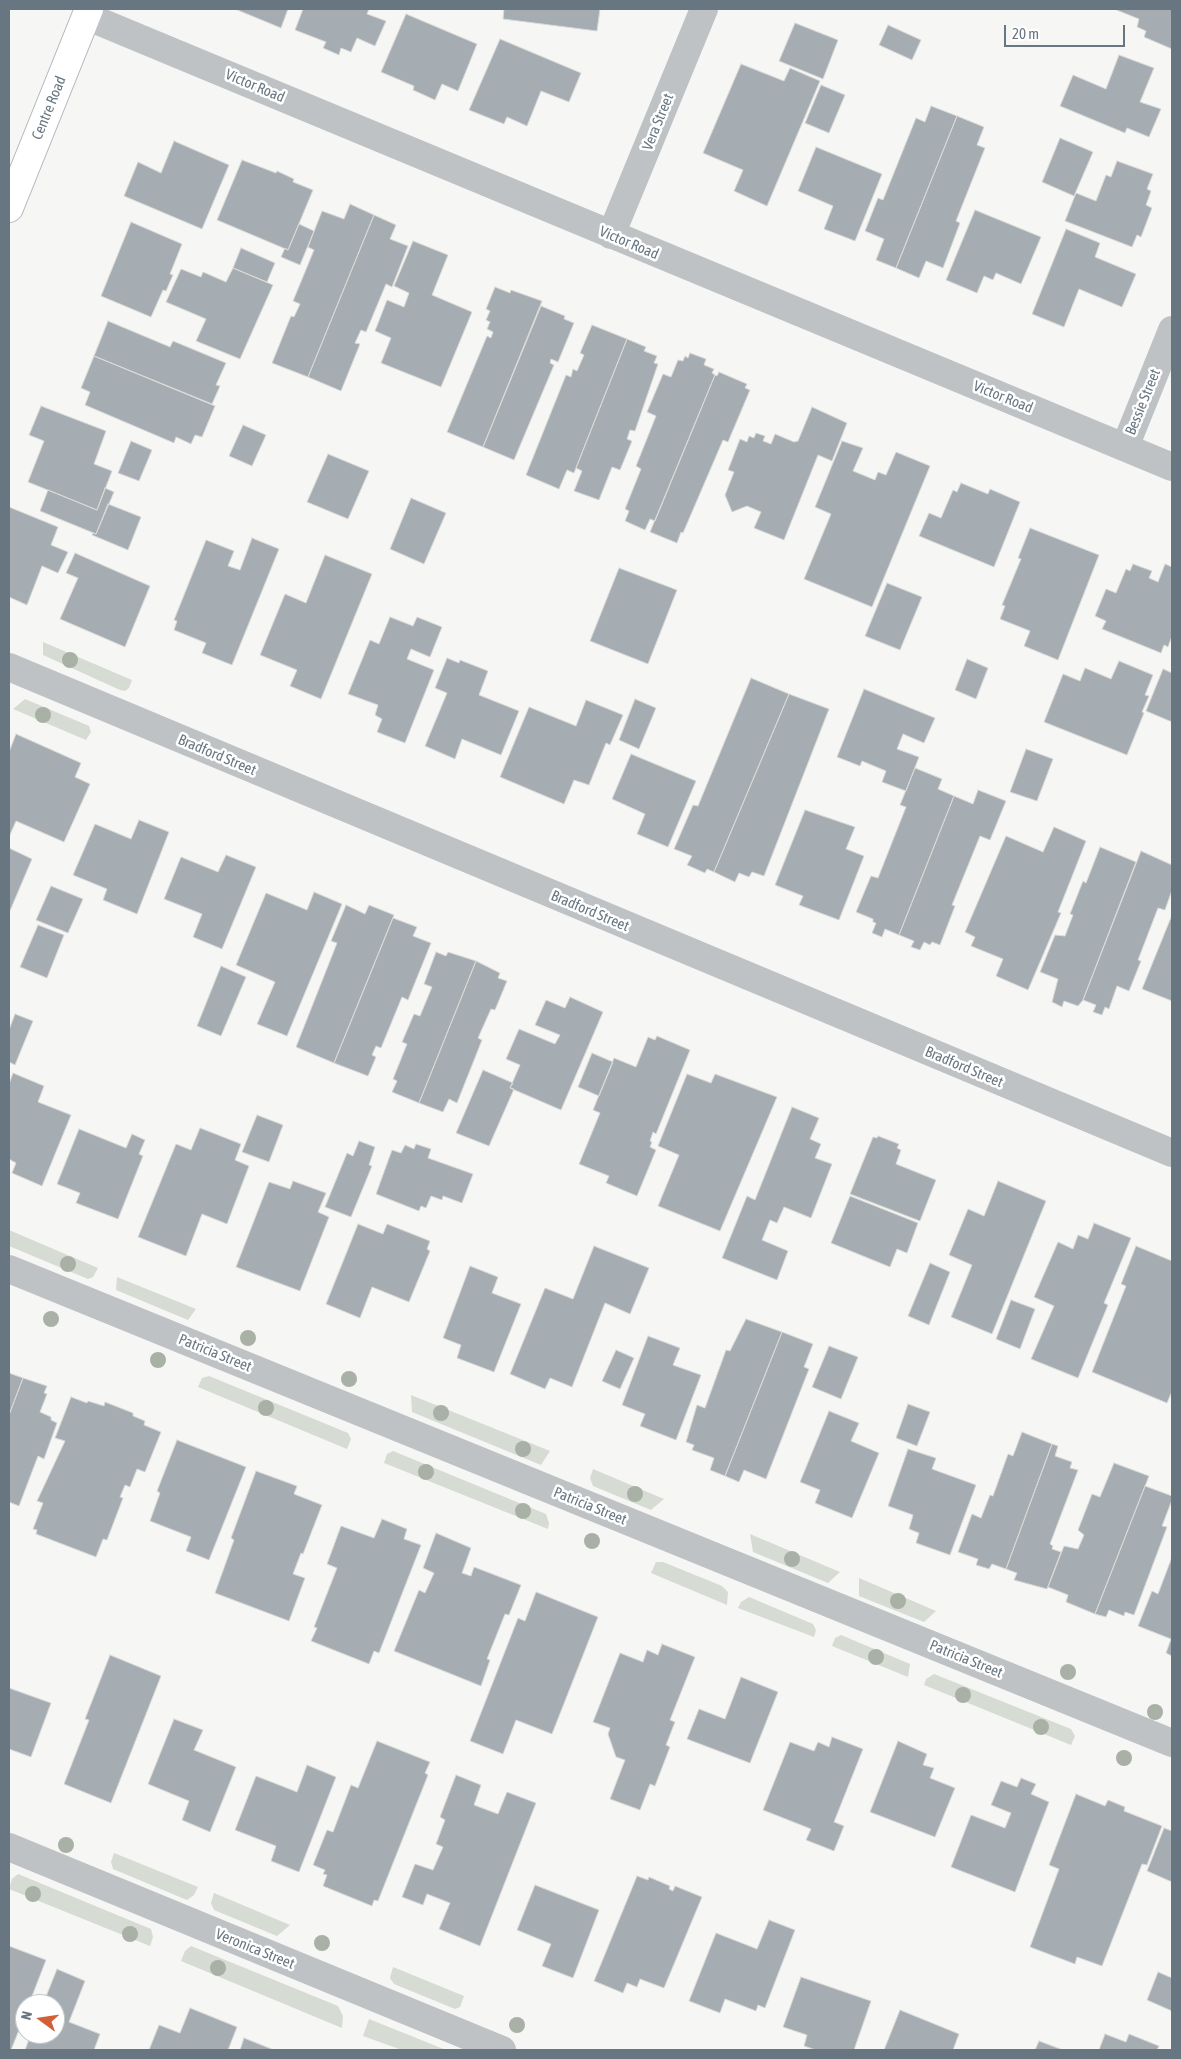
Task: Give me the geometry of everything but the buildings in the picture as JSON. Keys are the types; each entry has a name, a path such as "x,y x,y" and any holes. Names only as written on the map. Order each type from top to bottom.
{"main road":[{"name":"Centre Road","path":"9,208 88,12"}],"street":[{"name":"Vera Street","path":"611,235 704,9"},
{"name":"Victor Road","path":"88,12 611,235 1172,467"},
{"name":"Bessie Street","path":"1125,447 1172,330"},
{"name":"Bradford Street","path":"9,667 1172,1154"},
{"name":"Patricia Street","path":"9,1269 1172,1743"},
{"name":"Veronica Street","path":"9,1847 502,2050"}],"shaded area":[{"path":"43,642 132,680 129,688 125,691 120,690 43,655"},
{"path":"25,699 89,726 91,732 86,740 13,709"},
{"path":"9,1230 98,1268 93,1277 88,1279 9,1246"},
{"path":"117,1277 196,1309 188,1320 116,1290"},
{"path":"209,1376 348,1433 351,1439 347,1449 198,1387 202,1378"},
{"path":"411,1395 550,1451 541,1465 412,1412"},
{"path":"393,1451 546,1514 549,1523 548,1529 384,1463 387,1454"},
{"path":"593,1469 664,1499 651,1510 593,1486 590,1478"},
{"path":"750,1534 840,1572 828,1583 753,1552"},
{"path":"656,1562 663,1562 722,1586 728,1592 727,1605 651,1573"},
{"path":"859,1578 936,1611 924,1622 859,1596"},
{"path":"749,1597 813,1624 816,1630 814,1637 738,1608 741,1602"},
{"path":"841,1635 910,1664 908,1677 832,1646 835,1638"},
{"path":"934,1674 1071,1729 1075,1736 1071,1745 924,1685 926,1679"},
{"path":"114,1853 198,1887 194,1895 187,1900 113,1869 111,1862"},
{"path":"18,1874 151,1929 153,1937 150,1946 9,1889 12,1879"},
{"path":"214,1893 290,1925 277,1936 214,1910 211,1903"},
{"path":"191,1946 338,2006 343,2016 342,2028 181,1961 185,1951"},
{"path":"393,1967 464,1996 460,2007 455,2009 394,1984 390,1978"},
{"path":"369,2019 446,2050 402,2050 363,2036"}]}
